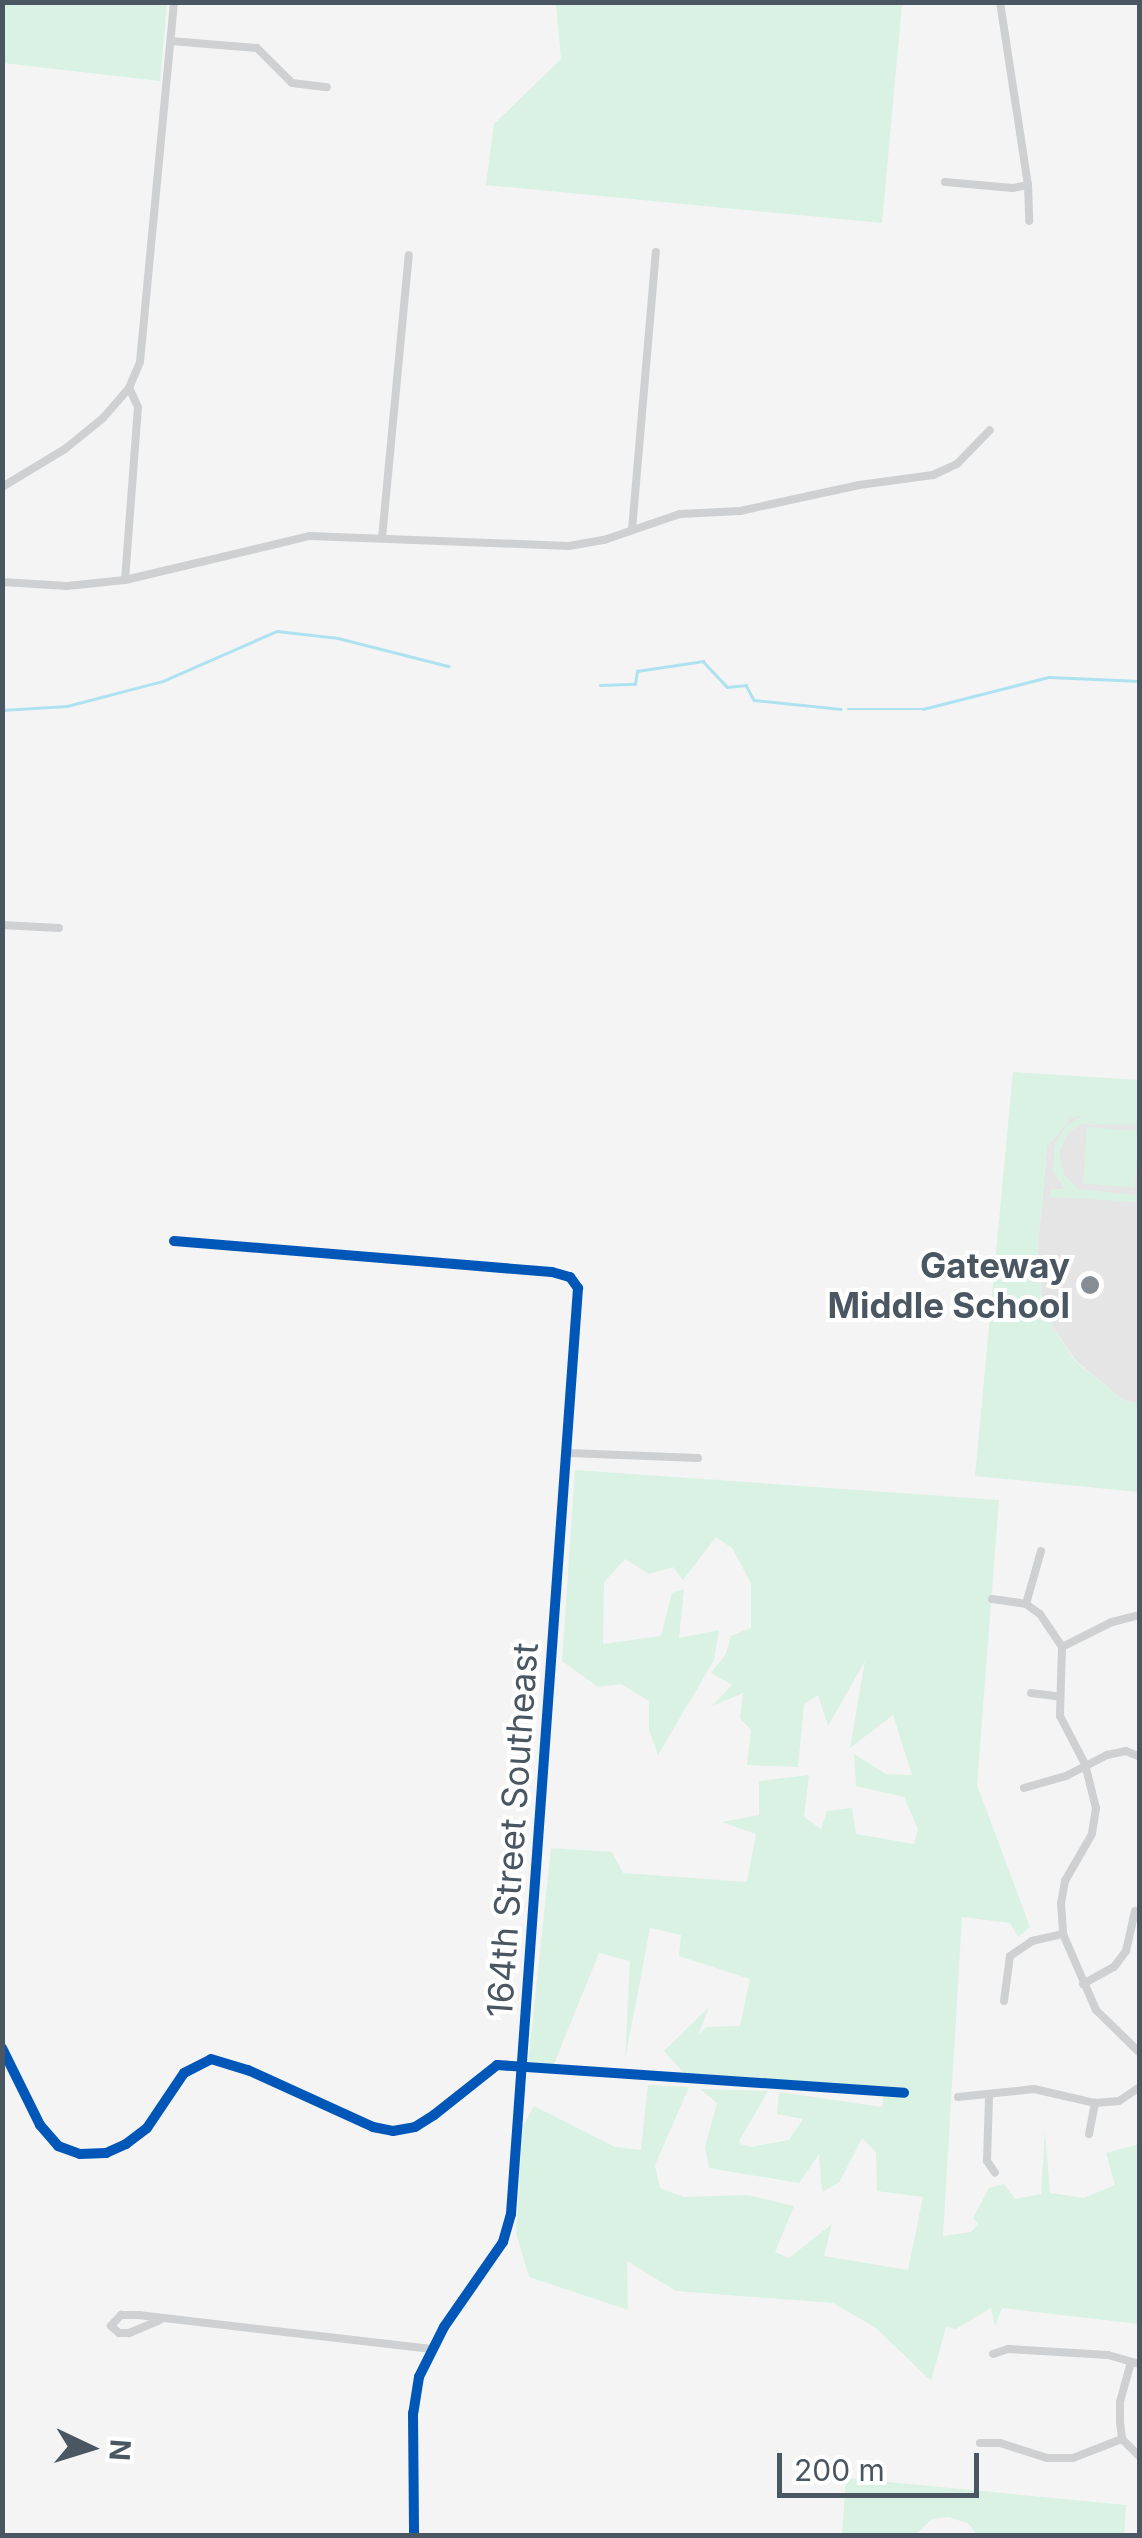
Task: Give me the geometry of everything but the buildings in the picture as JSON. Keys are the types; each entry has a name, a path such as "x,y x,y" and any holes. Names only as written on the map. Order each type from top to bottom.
{"street":[{"path":"2,487 84,436 128,388 146,331 174,2"},
{"path":"1000,2 1028,184 1028,221"},
{"path":"171,41 257,48 292,83 327,87"},
{"path":"945,182 1013,188 1028,184"},
{"path":"632,530 656,252"},
{"path":"382,538 409,256"},
{"path":"125,580 138,408 128,388"},
{"path":"2,582 67,586 125,580 310,536 552,547 604,540 680,514 740,511 944,471 969,454 990,430"},
{"path":"2,925 59,928"},
{"name":"164th Street Southeast","path":"174,1240 552,1272 576,1283 568,1453 511,2214 503,2242 432,2349 419,2377 413,2413 414,2536"},
{"path":"568,1453 698,1458"},
{"path":"1026,1604 1041,1551"},
{"path":"992,1600 1026,1604 1040,1614 1062,1646 1057,1696 1066,1732 1084,1764 1096,1808 1092,1834 1064,1881 1063,1934 1083,1984 1110,2028 1140,2053"},
{"path":"1062,1646 1112,1622 1140,1615"},
{"path":"1031,1693 1057,1696"},
{"path":"1024,1788 1044,1784 1084,1764 1126,1751 1138,1756"},
{"path":"1083,1984 1114,1967 1126,1951 1135,1911"},
{"path":"1004,2001 1010,1956 1020,1946 1063,1934"},
{"path":"2,2048 40,2125 58,2146 80,2154 106,2153 126,2144 147,2128 184,2073 210,2060 248,2070 373,2127 393,2132 434,2115 487,2069 523,2068 904,2094"},
{"path":"958,2097 990,2097 1034,2089 1095,2103 1119,2100 1140,2087"},
{"path":"990,2097 987,2161 995,2172"},
{"path":"1089,2134 1095,2103"},
{"path":"160,2320 129,2332 119,2333 111,2326 121,2315 432,2349"},
{"path":"994,2354 1008,2349 1108,2355 1135,2363 1120,2402 1122,2439 1140,2456"},
{"path":"980,2443 1000,2443 1047,2458 1073,2458 1122,2439"}],"shaded area":[{"name":"Gateway Middle School","path":"1092,1113 1139,1117 1139,1404 1123,1400 1076,1361 1044,1314 1037,1256 1047,1147 1071,1117"}],"green space":[{"path":"2,3 167,3 160,81 3,63"},
{"path":"556,3 902,5 882,223 486,185 494,124 561,59"},
{"path":"1013,1072 1139,1080 1139,1125 1082,1124 1068,1133 1059,1153 1064,1175 1078,1189 1139,1195 1139,1202 1050,1197 1051,1189 1065,1189 1053,1172 1055,1143 1066,1126 1084,1115 1071,1118 1047,1147 1037,1256 1044,1314 1075,1361 1123,1400 1139,1404 1139,1492 975,1476"},
{"path":"1087,1127 1139,1131 1135,1187 1083,1184"},
{"path":"575,1470 999,1500 977,1785 1030,1927 1018,1937 1010,1923 962,1917 943,2236 971,2232 978,2224 973,2218 989,2188 1004,2184 1015,2199 1041,2194 1045,2131 1050,2193 1084,2198 1115,2185 1106,2153 1139,2144 1139,2324 1002,2308 995,2326 991,2308 956,2329 946,2327 931,2381 876,2328 833,2303 676,2291 627,2261 628,2310 529,2277 516,2233 523,2126 534,2106 615,2147 641,2150 648,2085 689,2087 655,2165 660,2188 684,2197 747,2195 794,2206 775,2252 789,2258 832,2224 824,2256 908,2270 923,2197 877,2191 876,2152 862,2138 839,2183 822,2192 819,2154 799,2183 709,2168 705,2147 717,2103 700,2089 768,2091 738,2143 750,2147 789,2140 803,2119 777,2114 779,2092 882,2107 884,2087 684,2073 664,2051 709,2007 698,2036 706,2027 740,2026 750,1979 679,1956 681,1935 650,1928 625,2060 630,1961 599,1953 554,2064 528,2064 551,1848 612,1852 623,1873 747,1882 756,1834 722,1822 759,1815 759,1781 809,1775 804,1817 821,1829 827,1811 852,1808 856,1834 914,1844 918,1829 904,1797 856,1786 854,1754 886,1774 912,1775 893,1715 850,1748 865,1661 828,1726 818,1695 804,1704 798,1767 747,1765 751,1730 740,1718 743,1693 712,1706 732,1685 711,1673 726,1654 731,1636 751,1628 751,1583 732,1548 716,1537 683,1580 673,1567 649,1574 625,1559 604,1582 603,1644 661,1636 672,1593 684,1589 679,1638 719,1630 714,1660 658,1755 649,1730 649,1701 621,1684 598,1687 562,1661"},
{"path":"846,2478 1126,2505 1124,2535 977,2535 969,2524 949,2517 932,2519 915,2535 842,2535"}],"waterway":[{"path":"2,710 67,706 163,681 277,631 338,638 448,666"},
{"path":"600,685 635,684 637,671 703,661 727,687 746,685 754,700 841,709"},
{"path":"848,709 923,709 1049,677 1140,681"}],"cycle path":[{"path":"174,1241 552,1272 570,1277 578,1288 511,2214 503,2242 444,2327 419,2377 413,2413 414,2536"},
{"path":"2,2048 40,2125 58,2146 80,2154 106,2153 126,2144 147,2128 184,2073 211,2059 248,2070 373,2127 393,2131 415,2127 434,2115 497,2065 904,2093"}],"place":[{"name":"Gateway Middle School","path":"1090,1285"}]}
